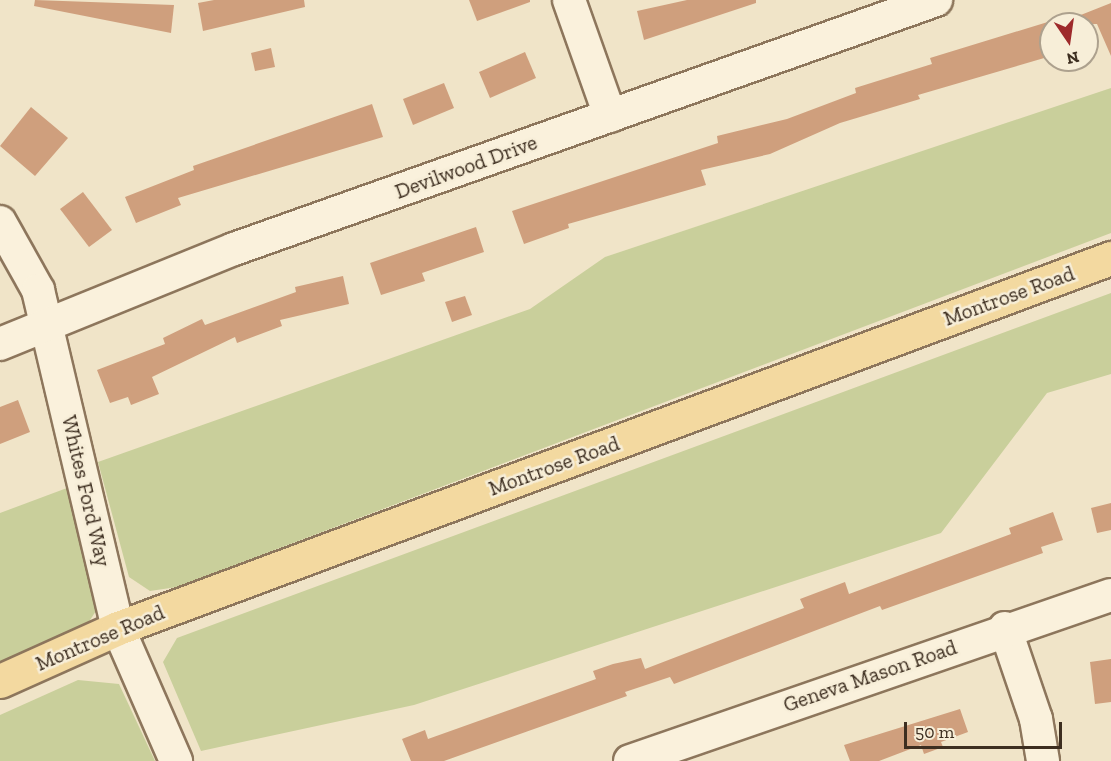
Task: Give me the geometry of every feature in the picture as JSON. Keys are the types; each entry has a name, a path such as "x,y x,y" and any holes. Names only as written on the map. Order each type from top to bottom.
{"main road":[{"name":"Montrose Road","path":"0,681 118,628 1111,258"}],"street":[{"path":"569,0 610,116"},
{"name":"Devilwood Drive","path":"0,344 223,253 936,0"},
{"name":"Whites Ford Way","path":"0,222 38,290 118,628 176,761"},
{"name":"Geneva Mason Road","path":"630,761 695,750 1005,628 1111,595"},
{"path":"1005,628 1036,719 1043,761"}],"green space":[{"path":"1111,88 1111,233 177,587 150,591 129,577 98,462 530,309 605,257"},
{"path":"1111,293 1111,374 1047,393 941,533 414,705 201,751 163,662 177,638"},
{"path":"75,485 101,603 85,628 0,666 0,513"},
{"path":"78,680 119,684 155,761 0,761 0,715"}],"building":[{"path":"35,0 174,5 171,33 34,6"},
{"path":"214,0 304,0 305,7 203,31 198,3"},
{"path":"469,0 530,0 530,2 477,21"},
{"path":"687,0 756,0 756,3 644,40 637,11"},
{"path":"1111,3 1111,56 1099,29 1099,12 1088,12"},
{"path":"1039,25 1039,60 918,95 920,99 840,123 770,154 701,170 706,185 568,224 569,228 524,244 512,211 718,143 717,136 787,119 856,93 855,88 932,64 930,58"},
{"path":"271,48 275,67 255,71 251,53"},
{"path":"525,52 536,78 490,98 479,72"},
{"path":"444,83 454,108 413,125 403,99"},
{"path":"372,104 383,137 178,198 181,205 136,223 125,197 194,170 193,166"},
{"path":"31,107 68,138 35,176 0,146"},
{"path":"83,192 112,230 89,247 60,209"},
{"path":"476,227 484,252 422,273 425,281 381,295 370,263"},
{"path":"343,276 349,304 280,320 282,326 237,343 235,337 152,377 159,394 131,405 128,397 110,403 97,370 165,344 163,338 202,319 205,325 296,292 295,287"},
{"path":"465,296 472,315 452,322 445,302"},
{"path":"18,400 30,432 0,444 0,407"},
{"path":"1111,503 1111,530 1097,533 1091,508"},
{"path":"1053,512 1063,540 1041,547 1043,553 882,610 880,606 674,684 670,677 625,692 627,696 444,761 411,761 402,739 425,730 428,739 596,679 593,671 613,664 641,658 645,669 804,608 800,599 845,582 849,594 1011,534 1009,528"},
{"path":"1111,659 1111,702 1095,704 1090,662"},
{"path":"960,709 968,732 941,742 943,747 924,754 921,745 879,761 850,761 844,745"}]}
